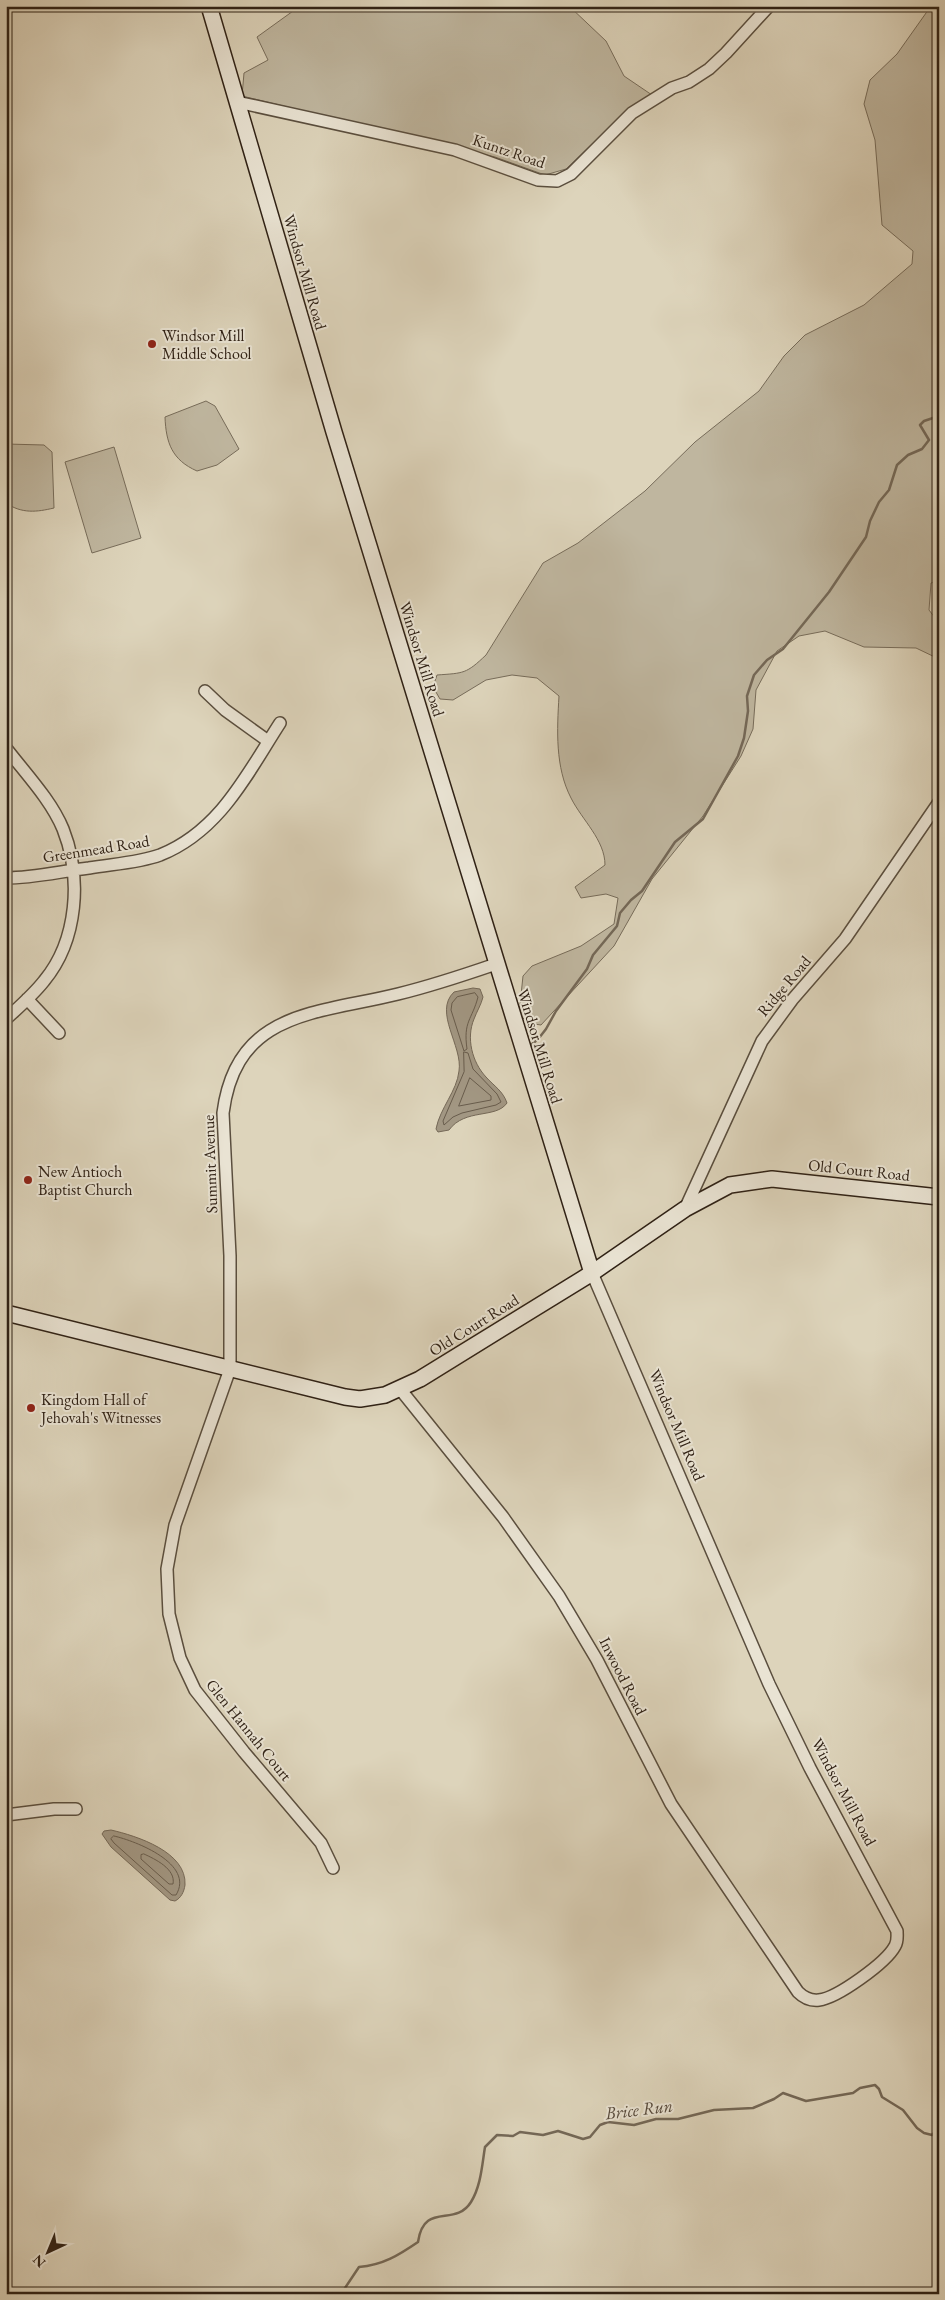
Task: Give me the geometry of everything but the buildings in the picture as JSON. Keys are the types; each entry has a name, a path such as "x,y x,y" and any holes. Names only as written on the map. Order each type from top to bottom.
{"main road":[{"name":"Windsor Mill Road","path":"209,6 331,423 592,1273"},
{"name":"Old Court Road","path":"6,1313 345,1397 360,1399 385,1395 420,1378 592,1273 685,1209 730,1185 764,1179 939,1197"}],"street":[{"name":"Kuntz Road","path":"237,102 455,150 538,180 558,181 571,174 632,113 672,88 689,82 709,69 769,6"},
{"path":"205,691 225,710 268,742"},
{"name":"Greenmead Road","path":"6,878 74,870 158,856 200,833 229,803 280,723"},
{"path":"6,748 63,828 74,870 74,910 64,946 45,981 6,1018"},
{"name":"Ridge Road","path":"685,1209 762,1041 792,1000 845,939 939,802"},
{"name":"Summit Avenue","path":"230,1369 230,1256 223,1113 225,1096 240,1062 262,1035 292,1018 396,995 496,964"},
{"path":"27,999 59,1033"},
{"name":"Windsor Mill Road","path":"592,1273 769,1684 810,1768 897,1931 896,1946 888,1955 843,1990 820,2000 803,1997 798,1992"},
{"name":"Glen Hannah Court","path":"230,1369 175,1525 167,1569 169,1614 180,1658 196,1690 227,1732 321,1843 333,1868"},
{"name":"Inwood Road","path":"400,1389 503,1517 559,1596 598,1660 655,1775 676,1812 798,1992"},
{"path":"6,1815 76,1808"}],"shaded area":[{"path":"300,6 569,6 606,41 624,76 652,95 619,118 566,169 545,175 495,157 242,96 244,73 268,60 257,37"},
{"path":"931,6 939,6 939,581 931,583 929,610 939,623 939,659 916,648 864,647 825,631 799,636 777,651 756,690 753,729 741,756 703,816 652,879 614,946 541,1025 528,1023 519,1014 523,976 532,966 581,946 614,924 618,898 606,894 581,898 575,887 605,865 601,847 571,798 562,774 558,748 559,696 537,678 512,675 486,680 453,700 440,699 433,687 437,675 453,674 469,669 486,655 543,563 578,543 645,491 695,442 759,391 784,356 805,335 864,305 912,264 913,251 882,225 875,140 864,104 870,80 897,54"},
{"path":"206,401 215,406 239,449 217,465 197,471 182,462 172,450 167,435 165,417"},
{"path":"6,444 44,445 52,452 54,508 30,511 12,507 6,503"},
{"path":"114,447 141,538 92,553 65,462"}],"water":[{"path":"473,988 480,989 483,997 472,1026 471,1042 474,1057 481,1071 501,1092 507,1103 496,1111 471,1116 456,1123 449,1130 438,1132 436,1129 438,1121 455,1086 459,1071 457,1051 447,1019 446,1009 448,1000 454,992"},
{"path":"111,1830 146,1841 158,1847 178,1863 183,1873 185,1885 179,1898 175,1901 170,1900 111,1847 102,1834 104,1831"}],"waterway":[{"path":"530,1046 546,1029 556,1011 587,969 593,955 617,926 620,913 642,891 675,842 703,819 738,756 744,738 748,711 747,696 754,675 767,660 783,649 829,592 866,537 870,521 879,502 889,490 897,465 908,455 922,449 929,440 920,425 924,421 939,416"},
{"name":"Brice Run","path":"341,2294 359,2267 383,2262 418,2242 421,2230 433,2218 464,2210 471,2202 477,2189 485,2147 497,2135 513,2136 520,2132 543,2135 558,2131 583,2139 590,2137 600,2125 608,2122 634,2125 656,2119 678,2119 714,2110 753,2108 783,2093 806,2101 853,2093 860,2088 875,2085 882,2097 903,2110 917,2128 924,2133 932,2135 939,2120"}],"place":[{"name":"Windsor Mill Middle School","path":"152,344"},
{"name":"New Antioch Baptist Church","path":"28,1180"},
{"name":"Kingdom Hall of Jehovah's Witnesses","path":"31,1408"}]}
